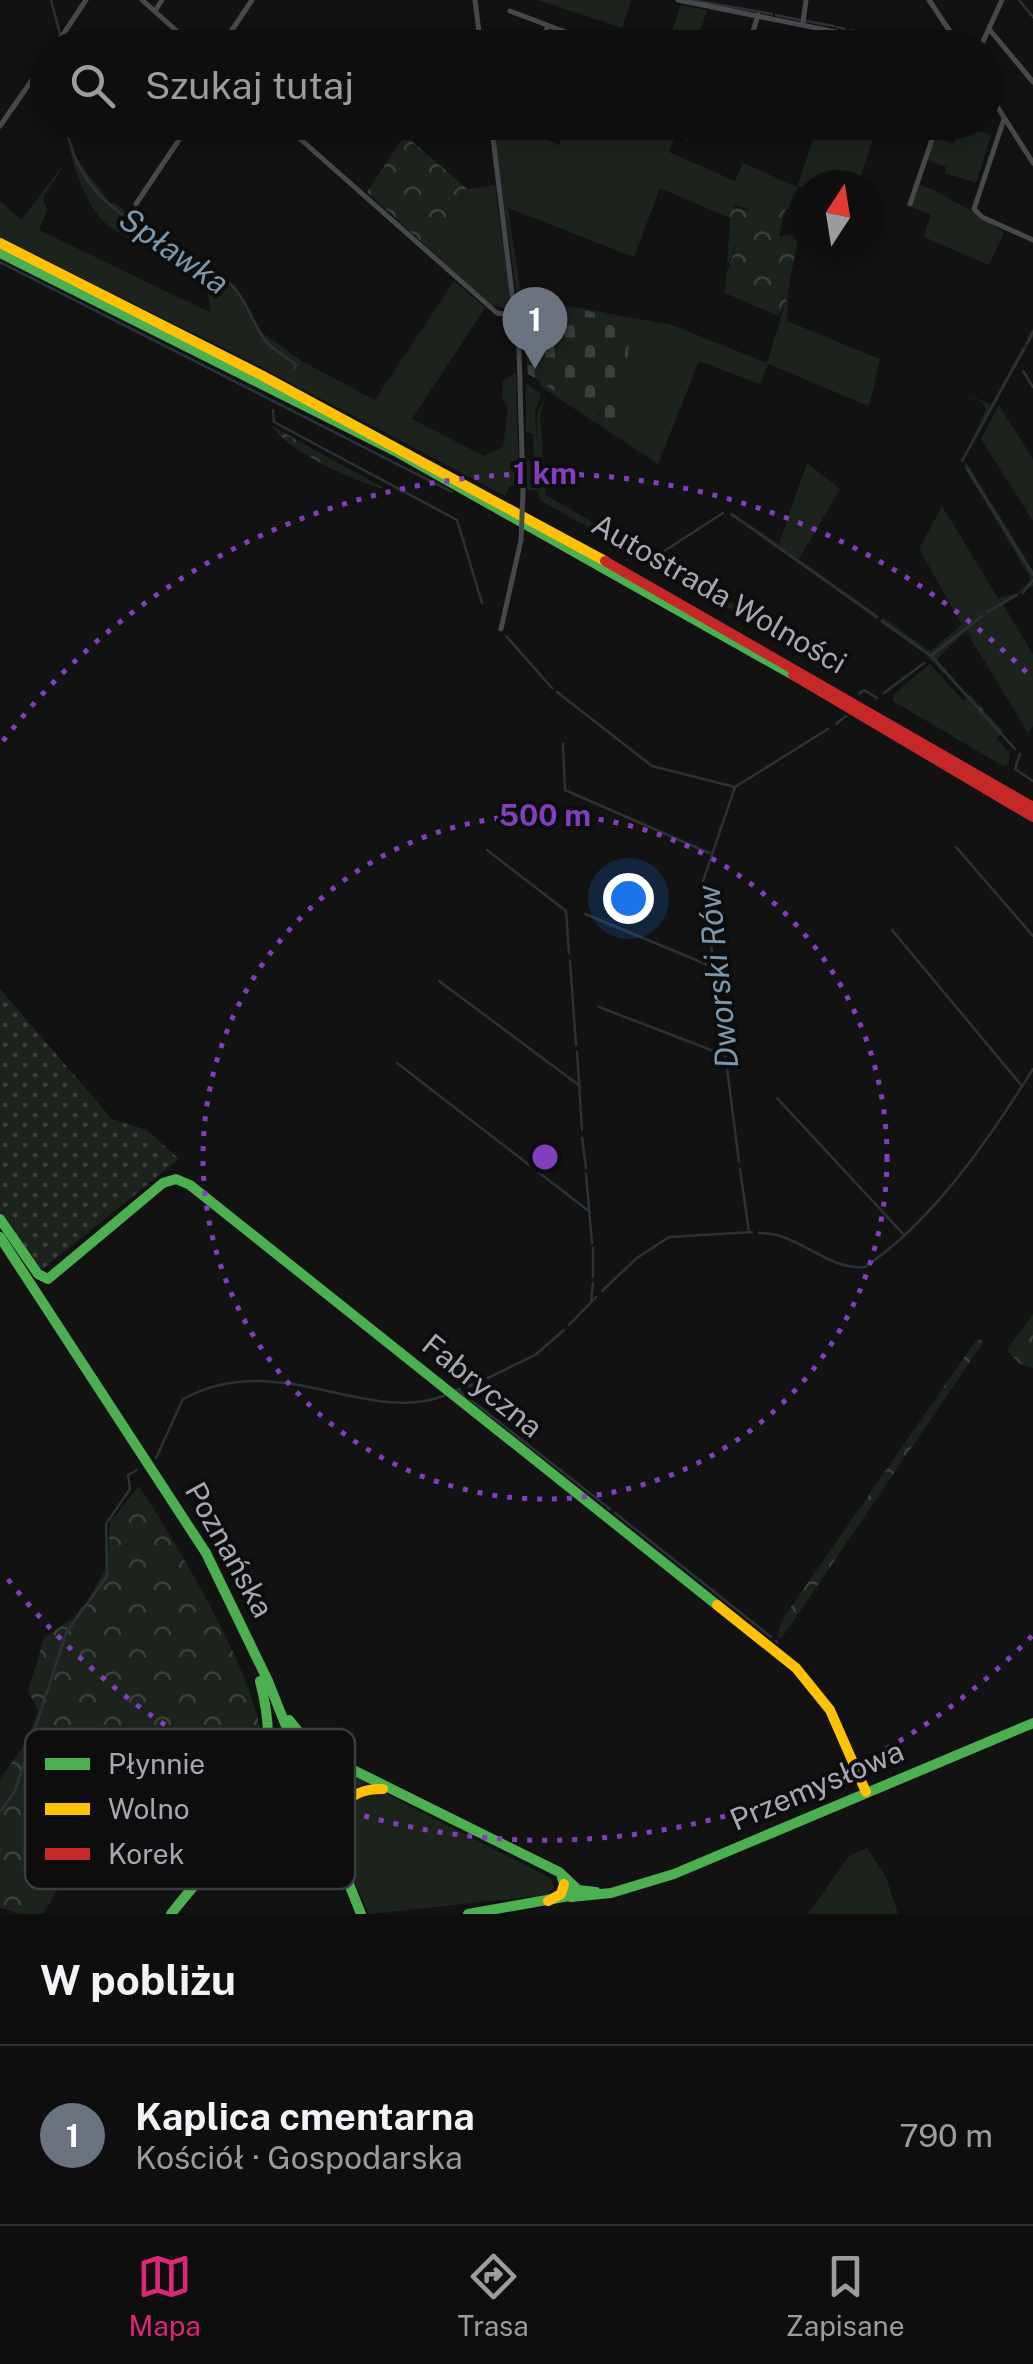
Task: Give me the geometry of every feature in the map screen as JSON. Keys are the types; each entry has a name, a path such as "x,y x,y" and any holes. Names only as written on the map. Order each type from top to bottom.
{"main road":[{"name":"Autostrada Wolności","path":"0,243 276,380 513,506 1033,807"},
{"name":"Autostrada Wolności","path":"0,254 240,371 474,494 700,620 1033,817"},
{"name":"Fabryczna","path":"0,1219 40,1276 50,1278 163,1183 173,1178 190,1185 796,1668 830,1710 866,1792"},
{"name":"Poznańska","path":"0,1237 189,1524 284,1729"},
{"name":"Poznańska","path":"0,1250 173,1511 264,1681 282,1729"},
{"path":"264,1681 296,1729"},
{"path":"264,1681 270,1729"},
{"name":"Przemysłowa","path":"571,1897 619,1890 686,1869 1033,1723"},
{"path":"355,1769 551,1870 580,1891 596,1892"},
{"path":"355,1796 369,1788 402,1795"},
{"path":"568,1884 571,1897"},
{"path":"548,1901 560,1895 568,1884"},
{"path":"171,1914 189,1889"},
{"name":"Poznańska","path":"343,1889 353,1914"},
{"name":"Poznańska","path":"351,1889 361,1914"},
{"name":"Przemysłowa","path":"468,1914 619,1890"}],"street":[{"path":"66,30 86,0"},
{"path":"142,0 176,30"},
{"path":"155,11 162,0"},
{"path":"232,30 252,0"},
{"path":"474,0 479,30"},
{"path":"678,0 834,30"},
{"path":"802,23 806,0"},
{"path":"929,0 949,30"},
{"path":"988,30 1002,0"},
{"path":"510,12 553,30"},
{"path":"753,30 758,15"},
{"path":"1003,47 1033,82"},
{"path":"0,126 30,83"},
{"path":"1004,119 1033,163"},
{"path":"136,204 180,140"},
{"path":"301,140 496,312 516,316"},
{"path":"493,140 516,316 523,492 521,540 501,629"},
{"path":"910,204 932,140"},
{"path":"997,140 974,209 982,218 1033,240"}],"green space":[{"path":"538,0 631,0 622,28"},
{"path":"681,5 707,10 701,30 672,30"},
{"path":"68,140 70,150 111,204 114,202 147,230 194,255 237,288 261,332 303,362 375,400 454,281 485,308 412,419 484,456 503,447 508,408 502,398 503,381 516,372 519,486 510,486 505,496 236,354 0,238 0,201 21,220 67,160 43,198 47,210 39,230 211,313 208,295 186,268 103,221 77,175 69,147"},
{"path":"402,140 411,140 467,189 426,246 367,192"},
{"path":"495,140 547,140 559,145 562,140 674,140 669,152 735,181 743,163 793,185 787,210 770,205 765,226 756,211 735,205 730,218 660,188 634,257 508,208 521,294 516,291"},
{"path":"813,140 873,140 863,170 803,170"},
{"path":"934,140 954,144 955,140 989,140 976,183 945,173 946,167 927,160"},
{"path":"919,184 1004,233 989,265 924,237 931,214 911,207"},
{"path":"495,185 512,310 491,305 426,246 467,189"},
{"path":"769,205 786,206 779,237 793,237 794,260 786,302 778,316 760,308 745,278 736,272 726,274 738,241 730,218 732,207 756,211 765,226"},
{"path":"730,218 738,241 727,266"},
{"path":"167,250 224,300 242,325 257,332 262,344 250,347 238,340 237,328 211,313 207,290 162,254"},
{"path":"736,272 745,278 760,308 725,293 726,274"},
{"path":"788,294 787,321 880,359 869,406 768,364 760,384 699,361 658,464 540,386 541,381 591,414 594,410 620,433 631,320 519,297 672,325 767,363"},
{"path":"519,297 631,320 621,433 599,419 601,414 594,410 591,414 528,374"},
{"path":"1033,328 1033,337 961,462 986,409 982,402 956,391 991,404"},
{"path":"526,383 541,394 535,412 537,444 537,413 547,395 540,414 546,495 788,636 784,643 682,579 541,501 536,490 527,490 526,461 534,461 533,434 526,432"},
{"path":"999,405 1033,459 1033,521 981,439"},
{"path":"272,426 385,489 323,464 291,445"},
{"path":"807,463 840,489 799,559 879,616 876,619 721,505 779,544"},
{"path":"967,463 1033,570 1033,586 1002,603 1033,654 1033,726 1028,733 966,631 937,659 1015,750 925,654 880,622 882,617 930,651 962,625 919,549 942,506 998,598 1017,593 1031,579 964,467"},
{"path":"930,664 1010,753 1008,764 1003,766 893,701 895,693"},
{"path":"969,694 1003,731 994,743 961,705"},
{"path":"0,989 112,1119 147,1130 179,1159 43,1269 37,1267 0,1212"},
{"path":"1033,1314 1033,1368 1020,1364 1007,1350"},
{"path":"977,1339 984,1341 781,1639 777,1636 782,1620"},
{"path":"139,1486 215,1615 249,1691 259,1729 31,1729 38,1710 28,1691 44,1638 72,1619 88,1601 107,1566 110,1522"},
{"path":"25,1744 25,1889 58,1889 43,1914 19,1914 0,1907 0,1779"},
{"path":"355,1775 366,1783 355,1788"},
{"path":"382,1792 551,1878 554,1887 547,1895 369,1914 355,1881 355,1801"},
{"path":"867,1848 886,1877 898,1914 808,1914 849,1856"}],"waterway":[{"name":"Spławka","path":"51,0 59,30"},
{"path":"692,0 772,14"},
{"name":"Dworski Rów","path":"1019,0 1033,17"},
{"path":"776,15 800,20"},
{"path":"806,21 834,26"},
{"path":"837,27 845,29"},
{"name":"Spławka","path":"70,140 87,180 105,201 234,287 264,339 296,365 294,370"},
{"path":"0,262 452,492"},
{"path":"1027,343 1033,332"},
{"path":"962,461 1024,349"},
{"path":"1023,371 1033,387"},
{"name":"Spławka","path":"273,410 274,422 457,520 482,603"},
{"path":"967,468 1033,575"},
{"path":"655,557 723,513"},
{"path":"731,514 877,617"},
{"name":"Dworski Rów","path":"1023,593 1033,580"},
{"name":"Dworski Rów","path":"987,612 1017,595"},
{"name":"Dworski Rów","path":"932,655 982,616"},
{"path":"882,621 931,656 1015,749"},
{"name":"Spławka","path":"506,636 552,688"},
{"name":"Dworski Rów","path":"884,693 924,663"},
{"name":"Dworski Rów","path":"859,694 864,690 877,698"},
{"name":"Spławka","path":"557,692 652,766 735,787"},
{"name":"Dworski Rów","path":"836,724 846,716"},
{"name":"Dworski Rów","path":"739,1162 703,881 735,787 828,729"},
{"path":"563,744 565,790 709,853"},
{"path":"1020,754 1015,769 1033,781"},
{"path":"956,847 1033,936"},
{"path":"487,850 566,911 569,953"},
{"path":"585,914 713,967"},
{"path":"892,930 1022,1086"},
{"path":"570,961 576,1045"},
{"path":"439,981 580,1086"},
{"path":"599,1007 724,1055"},
{"path":"577,1052 582,1129"},
{"path":"397,1063 590,1212"},
{"path":"759,1233 787,1238 838,1263 865,1267 937,1202 979,1150 1033,1069"},
{"path":"777,1098 905,1236"},
{"path":"582,1138 586,1168"},
{"name":"Dworski Rów","path":"740,1169 749,1232"},
{"path":"586,1174 592,1243"},
{"path":"602,1291 637,1258 669,1237 752,1232"},
{"path":"593,1248 593,1277"},
{"path":"591,1302 593,1283"},
{"path":"569,1325 596,1297"},
{"path":"488,1378 535,1355 564,1330"},
{"path":"467,1387 481,1381"},
{"path":"156,1458 183,1399 219,1385 287,1383 385,1402 416,1402 446,1395"},
{"path":"455,1391 460,1389"},
{"path":"458,1390 610,1509"},
{"path":"35,1729 66,1633 107,1576 106,1524 130,1489 128,1475 137,1470"},
{"path":"615,1513 771,1637"},
{"path":"0,1812 15,1791 25,1760"}],"traffic: fast":[{"path":"0,253 395,451 793,675"},
{"path":"0,1219 38,1274 48,1279 163,1183 176,1179 190,1185 717,1605"},
{"path":"0,1237 206,1553 287,1729"},
{"path":"260,1681 267,1729"},
{"path":"289,1720 296,1729"},
{"path":"571,1897 611,1893 674,1874 1033,1723"},
{"path":"355,1771 559,1872 578,1890 596,1892"},
{"path":"562,1878 571,1897"},
{"path":"171,1914 191,1889"},
{"path":"351,1889 361,1914"},
{"path":"468,1914 575,1895"}],"traffic: slow":[{"path":"0,243 263,376 605,561"},
{"path":"717,1605 796,1668 830,1710 866,1792"},
{"path":"355,1795 383,1789"},
{"path":"548,1901 561,1894 564,1884"}],"traffic: jam":[{"path":"605,561 1033,807"},
{"path":"793,675 1033,817"}],"place":[{"name":"Kaplica cmentarna","path":"535,369"}]}
